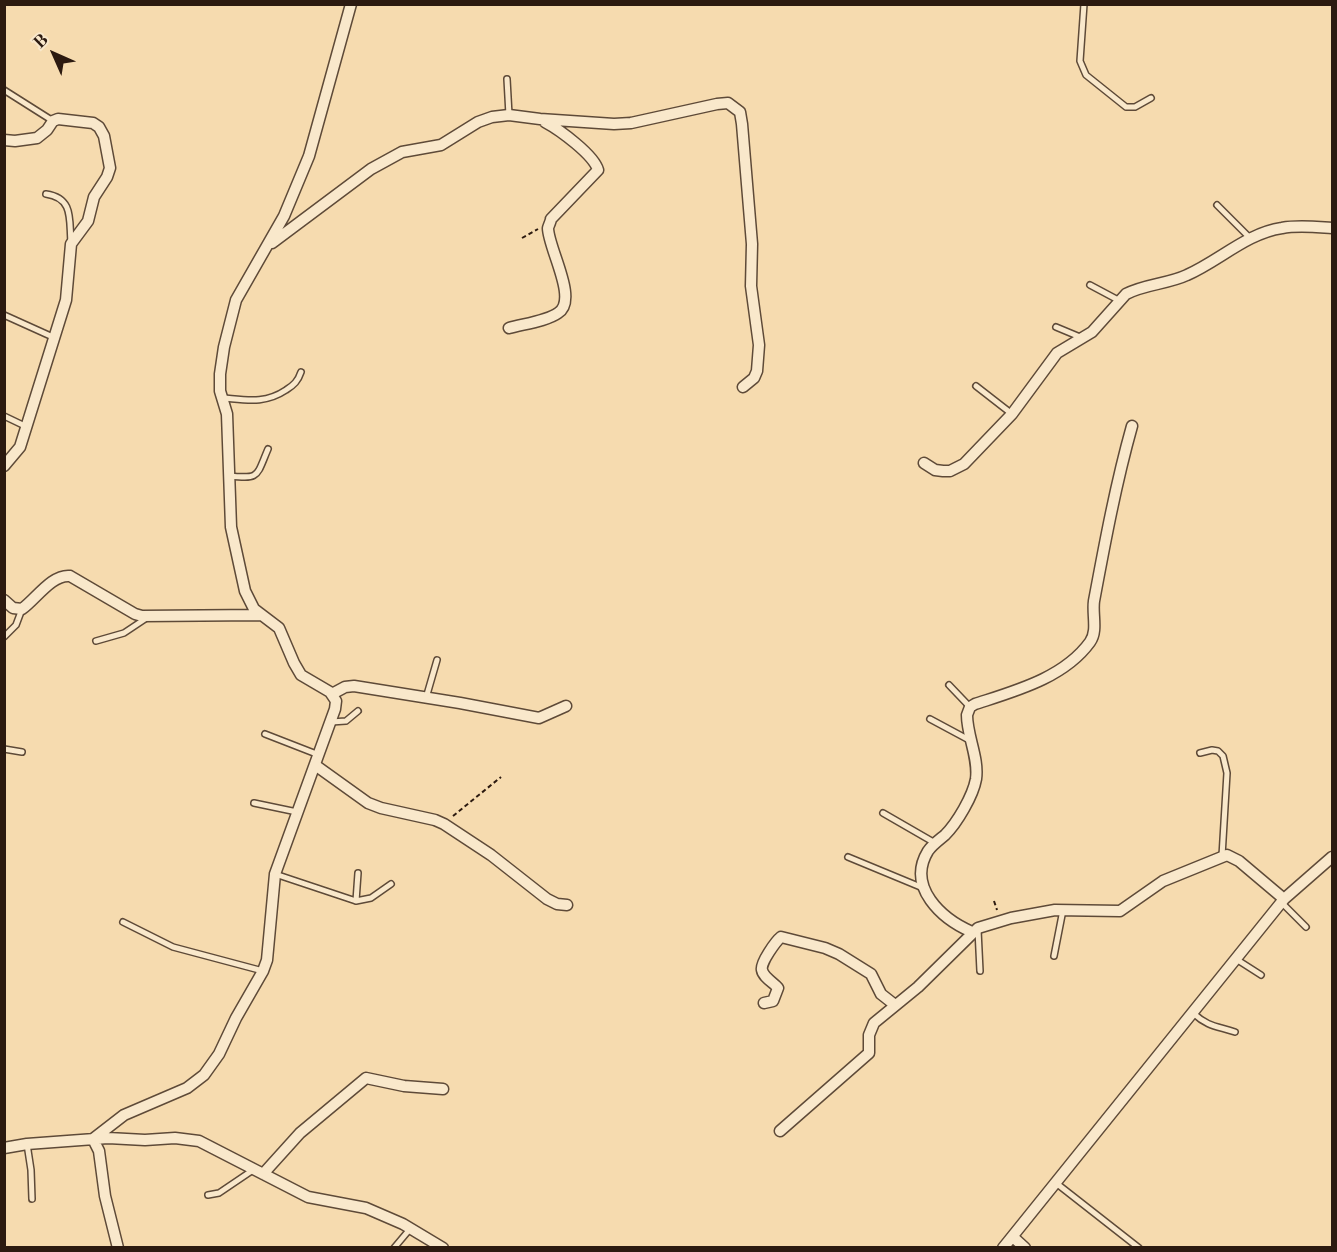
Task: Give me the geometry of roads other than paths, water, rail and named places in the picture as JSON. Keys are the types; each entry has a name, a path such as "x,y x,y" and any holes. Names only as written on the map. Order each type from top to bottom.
{"street":[{"path":"93,1138 124,1115 187,1088 204,1075 219,1054 267,960 275,874 331,722 336,701 332,694 301,675 279,628 254,609 245,591 231,527 227,414 220,391 220,374 236,300 284,216 309,156 351,4"},
{"path":"267,247 371,169 402,152 441,145 478,122 492,117 509,115 614,124 631,123 724,103 740,112 752,244 751,286 759,345 757,371 754,378 743,387"},
{"path":"4,140 37,138 43,134 52,121 58,119 93,123 99,127 104,136 110,168 94,197 88,221 71,244 68,288 55,338 20,447 6,462"},
{"path":"509,328 557,314 564,308 566,301 561,273 548,228 551,219 593,177 598,169 570,139 540,119"},
{"path":"924,463 935,470 943,471 957,469 964,464 1012,414 1057,354 1101,324 1120,301 1132,291 1189,275 1251,239 1281,228 1332,228"},
{"path":"975,930 954,925 928,898 923,888 922,867 928,852 959,815 976,779 967,715 970,707 1049,676 1074,658 1094,636 1093,612 1096,594 1118,475 1132,426"},
{"path":"4,600 13,608 22,609 64,575 76,579 135,614 149,616 261,615"},
{"path":"332,694 345,687 354,686 539,718 566,706"},
{"path":"317,760 356,795 374,806 444,824 491,855 547,899 557,904 567,905"},
{"path":"780,1131 869,1053 869,1035 879,1019 918,987 975,930 1011,918 1064,910 1120,911 1163,881 1222,856 1231,856 1239,861 1282,901"},
{"path":"1003,1248 1282,901 1332,857"},
{"path":"764,1002 773,1001 778,988 763,973 762,966 776,941 781,937 825,948 839,954 871,974 881,994 895,1005"},
{"path":"259,1172 300,1133 366,1078 404,1086 443,1089"},
{"path":"93,1138 99,1151 105,1196 118,1248"},
{"path":"4,1148 93,1138 187,1138 212,1146 308,1197 366,1208 443,1248"},
{"path":"1013,1237 1026,1248"}],"lane":[{"path":"1084,4 1080,61 1086,75 1126,107 1135,107 1151,98"},
{"path":"507,79 509,115"},
{"path":"4,90 52,121"},
{"path":"46,194 58,197 67,206 71,244"},
{"path":"1218,205 1251,239"},
{"path":"1090,285 1120,301"},
{"path":"4,315 55,338"},
{"path":"1056,327 1082,338"},
{"path":"223,398 258,401 274,398 296,382 301,372"},
{"path":"976,386 1012,414"},
{"path":"4,416 27,427"},
{"path":"229,476 251,478 256,476 268,449"},
{"path":"4,637 16,625 22,609"},
{"path":"96,641 124,633 149,616"},
{"path":"426,698 437,660"},
{"path":"949,685 970,707"},
{"path":"331,722 346,721 358,711"},
{"path":"930,719 971,741"},
{"path":"265,734 317,760"},
{"path":"4,749 22,752"},
{"path":"1200,753 1218,751 1225,761 1227,773 1222,856"},
{"path":"254,803 299,812"},
{"path":"883,813 935,843"},
{"path":"848,857 923,888"},
{"path":"356,901 358,873"},
{"path":"275,874 356,901 371,898 391,884"},
{"path":"1282,901 1306,927"},
{"path":"1053,956 1064,910"},
{"path":"123,922 173,947 263,971"},
{"path":"975,930 980,971"},
{"path":"1236,959 1261,975"},
{"path":"1193,1013 1210,1026 1235,1032"},
{"path":"27,1144 32,1199"},
{"path":"208,1195 219,1193 259,1172"},
{"path":"1056,1183 1139,1248"},
{"path":"394,1248 410,1229"}]}
